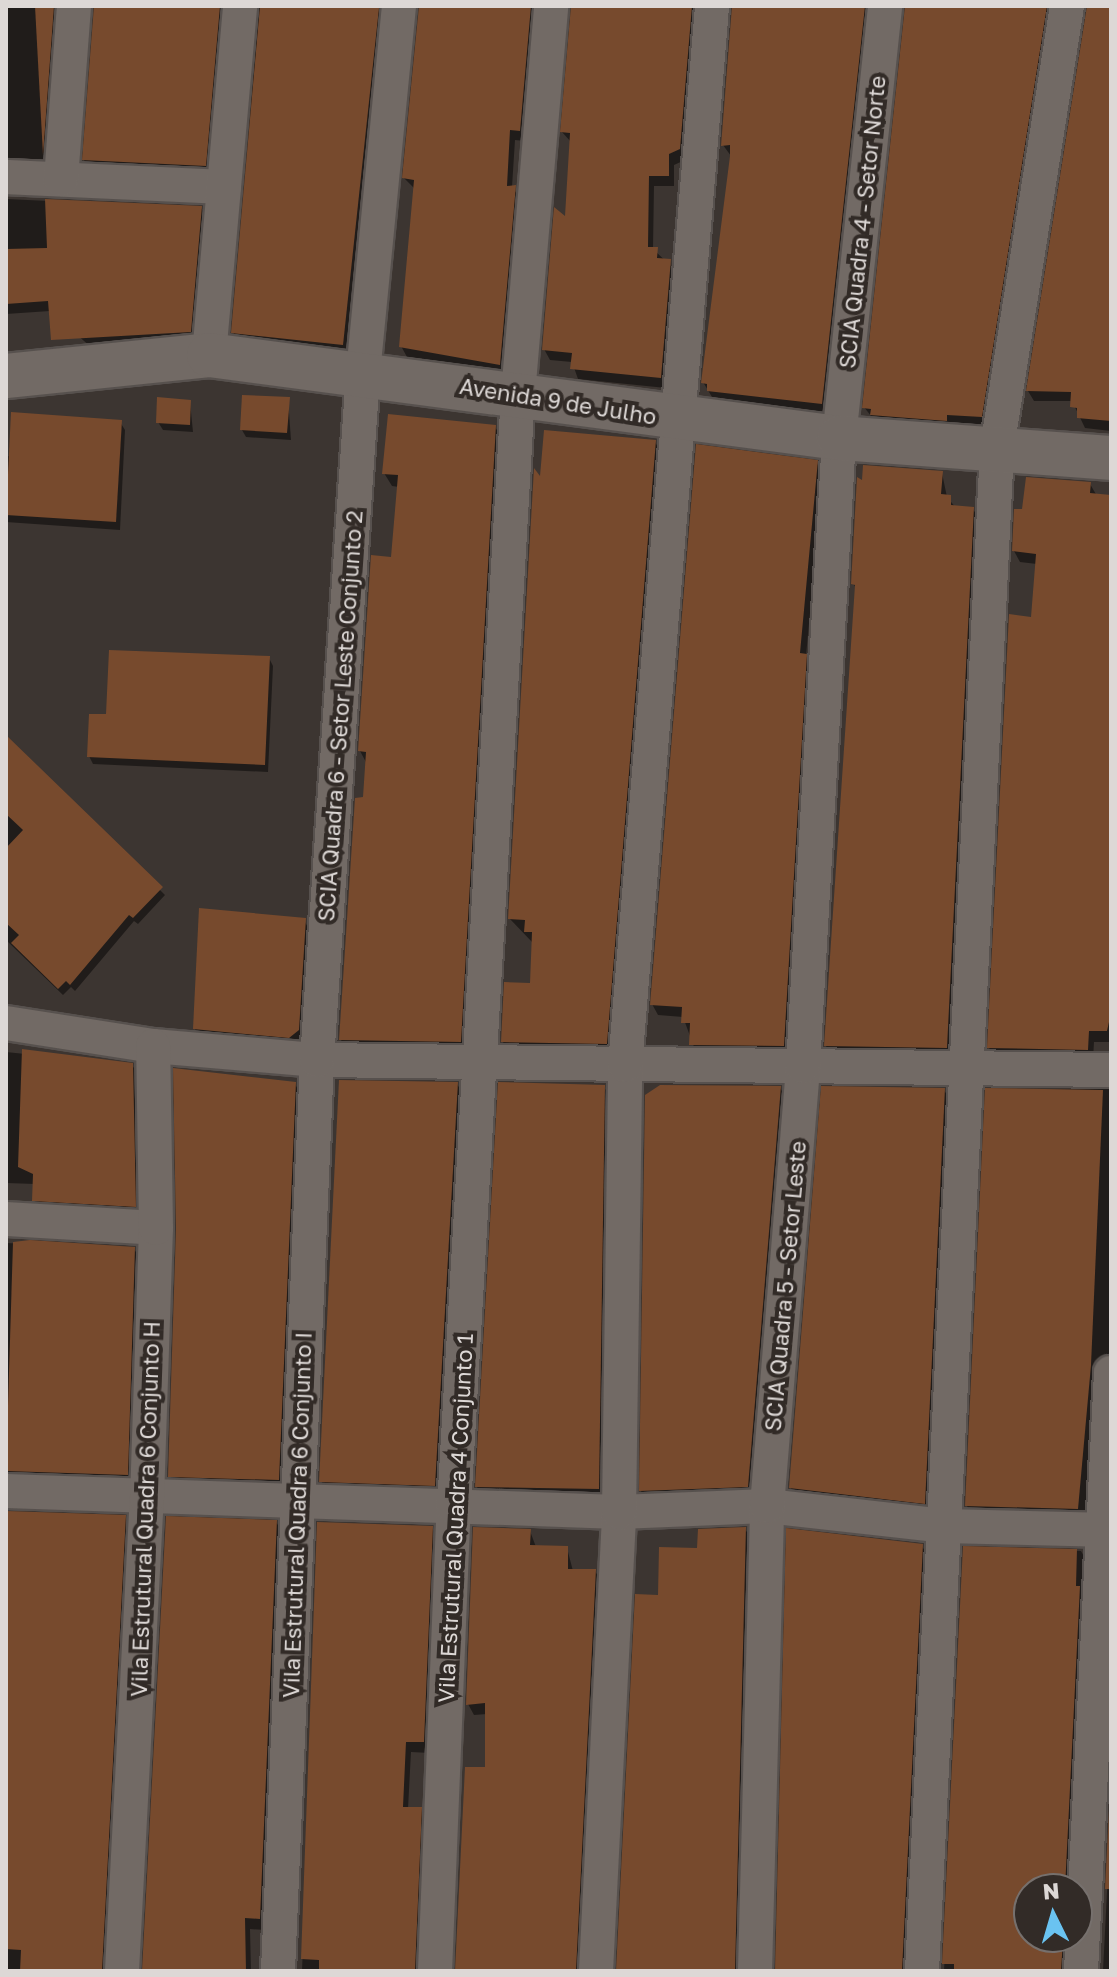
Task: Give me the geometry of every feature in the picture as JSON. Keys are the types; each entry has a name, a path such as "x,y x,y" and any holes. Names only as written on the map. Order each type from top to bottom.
{"street":[{"path":"61,179 74,6"},
{"path":"209,355 240,6"},
{"name":"SCIA Quadra 6 - Setor Leste Conjunto 2","path":"317,1060 363,373 399,6"},
{"name":"Vila Estrutural Quadra 4 Conjunto 1","path":"435,1971 454,1507 518,394 551,6"},
{"path":"596,1971 619,1512 625,1065 675,419 712,6"},
{"name":"SCIA Quadra 4 - Setor Norte","path":"803,1066 839,438 885,6"},
{"path":"922,1971 969,1069 997,448 1067,6"},
{"path":"6,177 224,187"},
{"name":"Avenida 9 de Julho","path":"6,376 209,355 518,394 675,419 839,438 1111,458"},
{"path":"6,1023 153,1046 317,1060 480,1066 1111,1070"},
{"name":"Vila Estrutural Quadra 6 Conjunto H","path":"122,1971 147,1499 156,1228 153,1046"},
{"name":"Vila Estrutural Quadra 6 Conjunto I","path":"278,1971 317,1060"},
{"name":"SCIA Quadra 5 - Setor Leste","path":"755,1971 767,1506 803,1066"},
{"path":"6,1219 156,1228"},
{"path":"1081,1971 1106,1530 1111,1373"},
{"path":"6,1491 147,1499 297,1499 619,1512 767,1506 944,1526 1106,1530"}],"building":[{"path":"35,6 54,6 43,155"},
{"path":"94,6 220,6 206,166 82,160"},
{"path":"260,6 379,8 343,345 231,333"},
{"path":"419,6 531,6 520,131 510,130 507,186 516,185 500,365 399,347 414,180 402,178"},
{"path":"571,6 692,6 680,149 669,154 669,176 649,176 648,247 658,247 657,258 671,259 661,378 570,369 572,353 542,350 554,207 565,216 570,133 560,132"},
{"path":"732,6 865,6 822,404 707,391 707,384 701,383 730,156 730,145 721,146"},
{"path":"905,6 1047,6 982,417 947,415 947,421 870,415 871,409 862,408"},
{"path":"1087,6 1111,6 1111,421 1077,418 1077,408 1070,407 1071,392 1026,391"},
{"path":"45,199 202,206 191,332 51,340 48,301 6,304 6,249 47,248"},
{"path":"242,395 290,397 287,433 240,430"},
{"path":"157,397 191,400 190,425 156,423"},
{"path":"11,412 122,420 116,522 6,515"},
{"path":"388,414 496,425 461,1042 339,1040 355,798 363,797 366,752 358,751 371,555 391,557 398,475 382,474"},
{"path":"544,430 656,440 607,1044 501,1042 504,982 530,983 532,932 524,932 525,920 508,919 534,468 540,476"},
{"path":"696,444 818,460 800,653 807,654 784,1046 689,1045 690,1023 681,1023 682,1007 650,1005"},
{"path":"863,465 943,471 941,494 951,495 951,505 974,507 947,1048 824,1046 855,585 851,584 857,477 862,480"},
{"path":"1026,477 1091,482 1090,493 1111,495 1111,1013 1107,1031 1089,1031 1088,1050 987,1048 1009,614 1031,617 1036,554 1012,551 1014,509 1022,509"},
{"path":"109,650 270,656 265,765 87,757 89,714 106,714"},
{"path":"6,735 163,887 133,918 129,915 70,985 66,981 58,989 11,943 19,935 6,923 6,848 23,830 6,814"},
{"path":"199,908 306,918 299,1030 289,1038 193,1029"},
{"path":"22,1049 133,1063 136,1207 32,1201 33,1174 18,1167"},
{"path":"173,1068 296,1082 279,1480 168,1477 176,1229"},
{"path":"339,1080 458,1082 435,1486 319,1482"},
{"path":"498,1082 605,1085 599,1489 475,1487"},
{"path":"660,1085 781,1086 748,1487 639,1491 645,1095"},
{"path":"821,1086 945,1088 925,1504 789,1488"},
{"path":"985,1088 1103,1090 1091,1365 1078,1509 965,1506"},
{"path":"30,1240 135,1247 128,1475 6,1471 13,1242"},
{"path":"6,1511 126,1515 102,1971 20,1971 21,1950 6,1949"},
{"path":"166,1516 277,1520 260,1919 245,1918 246,1971 142,1971"},
{"path":"317,1522 433,1526 424,1742 406,1742 403,1807 422,1807 415,1971 319,1971 319,1960 301,1959"},
{"path":"473,1527 531,1529 530,1545 568,1546 568,1569 596,1569 576,1971 455,1971 465,1767 485,1767 485,1703 466,1705"},
{"path":"746,1527 735,1971 616,1971 635,1594 658,1595 659,1547 697,1548 698,1529"},
{"path":"786,1528 923,1544 902,1971 775,1971"},
{"path":"963,1546 1077,1549 1076,1586 1080,1586 1066,1873 1013,1873 1013,1953 1062,1953 1061,1971 954,1971 954,1964 942,1964"},
{"path":"1111,1772 1111,1889 1105,1889"}]}
